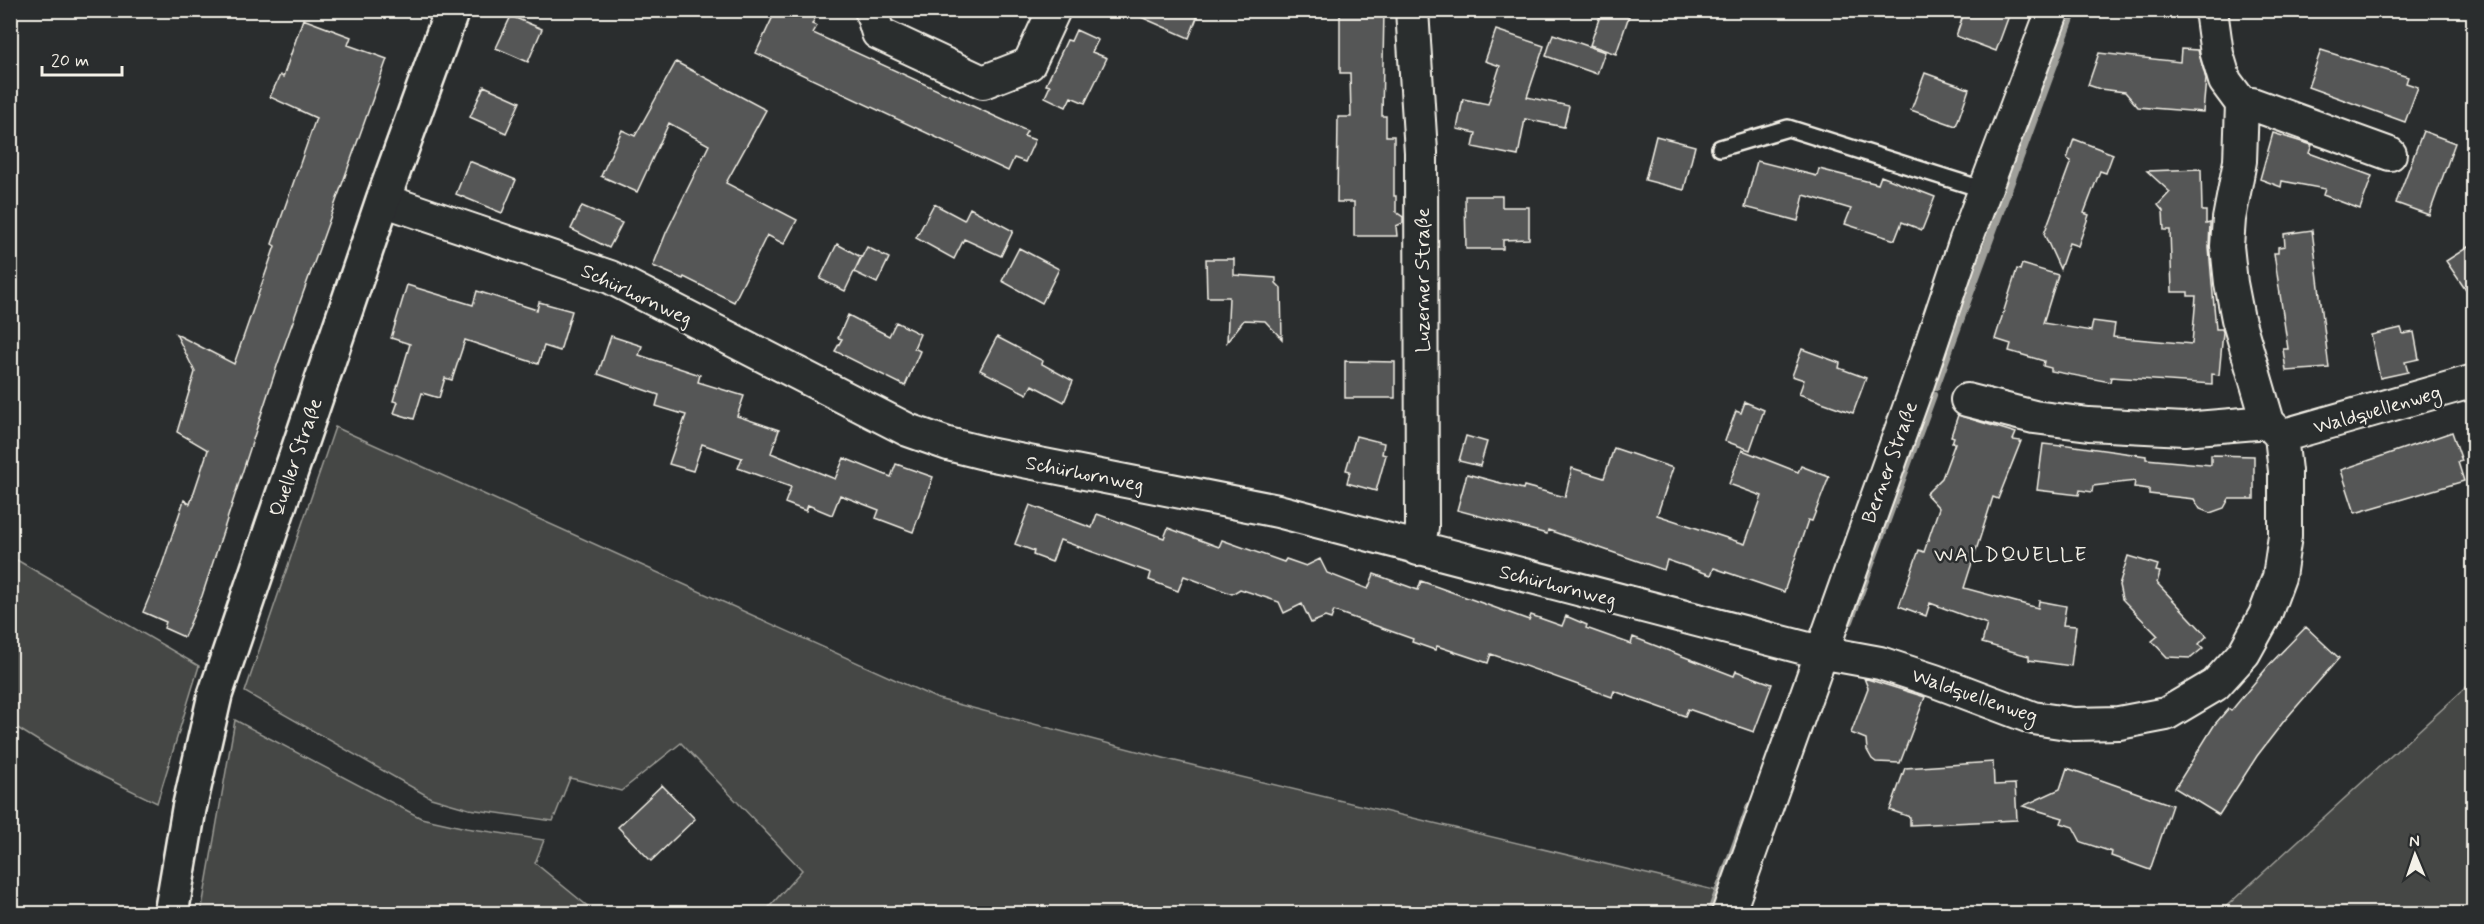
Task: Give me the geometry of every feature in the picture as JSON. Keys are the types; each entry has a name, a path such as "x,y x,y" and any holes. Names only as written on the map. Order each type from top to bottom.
{"street":[{"name":"Queller Straße","path":"171,914 189,809 215,695 382,200 452,10"},
{"path":"871,10 878,33 983,82 1029,64 1054,10"},
{"name":"Luzerner Straße","path":"1412,10 1422,152 1422,527 1418,549"},
{"name":"Berner Straße","path":"1728,914 1985,190 2053,10"},
{"path":"2211,10 2217,54 2225,81 2242,104 2252,104 2390,154"},
{"name":"Waldquellenweg","path":"1820,652 1880,663 2033,718 2074,723 2119,723 2166,714 2215,685 2244,652 2265,615 2279,577 2285,536 2285,471 2275,429 2238,319 2231,283 2227,246 2229,219 2240,161 2242,104"},
{"name":"Schürhornweg","path":"382,200 610,277 908,430 948,444 988,454 1278,511 1820,652"},
{"name":"Waldquellenweg","path":"1967,400 2034,417 2089,424 2184,429 2275,429 2474,381"}],"lane":[{"path":"1720,148 1788,128 1985,190"}],"shaded area":[{"path":"335,427 938,699 1175,761 1718,891 1709,914 764,913 802,870 681,743 621,791 570,778 553,821 469,809 431,798 245,692"},
{"path":"10,556 199,666 157,803 69,760 11,724"},
{"path":"2473,681 2473,913 2219,913"},
{"path":"235,720 421,818 466,828 544,840 535,863 596,913 201,913"}],"building":[{"path":"776,10 819,10 812,24 817,26 813,33 1027,131 1024,136 1035,140 1025,162 1014,158 1008,171 756,53"},
{"path":"1125,10 1200,10 1189,38"},
{"path":"1340,10 1384,10 1382,116 1386,116 1386,136 1394,136 1394,196 1396,196 1396,212 1403,217 1403,223 1396,226 1397,236 1354,236 1354,202 1337,202 1338,117 1351,117 1350,73 1340,73"},
{"path":"1602,10 1631,10 1616,54 1590,45"},
{"path":"1965,10 2011,10 1996,51 1956,36"},
{"path":"511,16 542,29 528,62 496,48"},
{"path":"303,19 351,37 348,45 387,59 277,366 202,596 184,637 164,628 166,622 143,612 160,571 184,500 190,504 208,450 177,432 195,372 176,334 234,364 275,246 272,244 316,118 270,97 280,75 283,77"},
{"path":"1076,30 1098,40 1092,52 1107,58 1085,103 1071,97 1066,107 1045,97 1050,86 1046,85 1067,40 1071,41"},
{"path":"1496,30 1544,46 1527,97 1569,106 1564,127 1525,119 1518,156 1473,147 1476,133 1457,129 1463,99 1488,104 1500,66 1485,61"},
{"path":"1553,34 1605,52 1597,74 1546,56"},
{"path":"2181,49 2198,50 2206,79 2203,112 2138,107 2125,92 2088,85 2099,53 2180,62"},
{"path":"2321,50 2408,77 2406,83 2418,87 2405,122 2308,87"},
{"path":"676,62 766,110 726,183 797,220 784,244 767,235 734,302 684,277 683,279 653,266 666,233 709,145 669,123 637,192 601,176 622,130 635,136"},
{"path":"1925,73 1969,89 1956,126 1911,110"},
{"path":"484,86 520,102 506,133 470,117"},
{"path":"2423,131 2455,143 2429,215 2396,203"},
{"path":"2273,133 2312,145 2309,153 2372,176 2360,209 2323,195 2325,189 2282,181 2281,187 2260,179"},
{"path":"1656,136 1695,146 1684,190 1645,180"},
{"path":"2074,139 2113,154 2106,173 2100,171 2084,213 2089,215 2078,246 2069,243 2060,269 2044,234 2071,161 2067,159"},
{"path":"469,161 516,180 502,213 456,194"},
{"path":"1757,161 1817,176 1819,169 1878,184 1881,176 1935,197 1922,230 1902,222 1895,240 1845,224 1851,209 1804,195 1798,221 1745,207"},
{"path":"2201,169 2202,211 2206,211 2206,224 2210,223 2209,248 2216,329 2222,329 2223,332 2219,375 2212,374 2212,384 2111,377 2110,382 2051,371 2051,368 2043,366 2044,361 2009,351 2011,344 1995,339 2017,269 2020,270 2022,264 2058,275 2043,323 2091,331 2093,321 2115,324 2113,337 2192,344 2196,296 2188,296 2188,292 2172,292 2170,230 2164,230 2163,211 2158,205 2170,192 2147,171"},
{"path":"1465,196 1502,196 1502,207 1529,207 1529,239 1503,240 1503,249 1466,249"},
{"path":"934,204 964,220 970,208 1013,231 1001,256 964,239 954,259 916,238"},
{"path":"582,206 622,223 609,248 571,229"},
{"path":"2312,230 2329,368 2286,371 2283,349 2288,349 2274,253 2278,253 2278,247 2285,246 2284,234"},
{"path":"2474,243 2474,302 2446,261"},
{"path":"837,244 861,257 845,291 820,279"},
{"path":"867,247 889,258 877,283 854,272"},
{"path":"1019,248 1059,269 1042,303 1002,281"},
{"path":"1206,259 1234,259 1234,275 1276,278 1276,283 1281,288 1282,339 1265,321 1244,320 1227,342 1229,297 1207,297"},
{"path":"407,285 473,305 477,291 537,310 539,302 572,311 560,351 544,346 538,364 465,340 452,380 445,378 439,398 422,393 414,419 394,413 398,402 393,401 410,344 391,338"},
{"path":"848,315 889,336 896,322 920,334 914,348 920,351 905,386 835,351 842,339 838,338"},
{"path":"2401,328 2403,334 2414,332 2419,359 2405,362 2408,372 2380,378 2371,335"},
{"path":"611,336 642,346 639,355 700,375 698,382 744,396 737,416 779,430 771,453 835,479 844,458 891,477 896,464 933,477 913,532 876,518 879,510 840,495 832,515 808,505 806,511 785,503 791,487 738,468 742,458 702,444 693,471 669,464 686,415 656,406 659,395 598,374"},
{"path":"997,337 1043,361 1042,364 1073,381 1064,402 1032,385 1027,394 980,370"},
{"path":"1802,349 1840,363 1839,368 1866,378 1853,413 1799,394 1804,380 1792,376"},
{"path":"1345,361 1395,362 1395,398 1345,398"},
{"path":"1745,402 1764,410 1750,450 1725,441 1736,411 1741,413"},
{"path":"1958,415 2016,433 2013,440 2021,441 1998,499 1993,497 1964,588 2038,608 2039,601 2066,606 2063,625 2076,626 2071,666 2029,660 2029,656 1982,643 1987,624 1930,603 1926,616 1899,606 1919,550 1924,552 1939,508 1926,494 1942,478 1955,443 1952,443 1954,437 1951,436"},
{"path":"2452,432 2462,461 2458,462 2464,481 2355,513 2341,470"},
{"path":"1356,436 1384,443 1382,454 1386,455 1376,491 1347,483 1350,471 1346,470"},
{"path":"1466,436 1487,442 1480,466 1459,461"},
{"path":"2043,444 2061,446 2061,444 2146,456 2146,459 2211,465 2211,455 2254,456 2254,499 2229,499 2224,508 2210,513 2200,509 2194,499 2149,494 2149,489 2134,487 2135,481 2093,486 2092,492 2080,490 2079,495 2037,490"},
{"path":"1614,448 1673,468 1657,515 1745,544 1762,496 1729,484 1742,450 1798,472 1801,466 1829,477 1812,521 1808,520 1784,592 1714,568 1711,575 1667,560 1664,570 1548,530 1547,534 1457,510 1467,474 1523,489 1524,486 1565,497 1572,468 1604,478"},
{"path":"1030,505 1092,528 1097,514 1164,538 1168,528 1219,547 1222,540 1284,562 1286,559 1306,566 1320,559 1327,573 1368,589 1374,574 1418,590 1421,581 1529,620 1531,615 1562,626 1566,616 1587,625 1586,628 1631,644 1633,637 1734,676 1736,671 1772,684 1754,732 1688,709 1685,716 1614,691 1612,697 1491,654 1488,663 1437,646 1435,650 1412,642 1413,639 1334,611 1331,619 1325,617 1311,623 1302,604 1284,613 1279,602 1240,589 1232,594 1184,576 1178,591 1149,580 1151,573 1060,540 1052,562 1033,555 1034,551 1015,544"},
{"path":"2128,556 2158,565 2156,571 2160,572 2157,583 2207,636 2199,644 2203,648 2191,658 2167,657 2152,641 2158,636 2122,599 2119,585"},
{"path":"2306,627 2339,658 2257,756 2219,815 2175,788 2215,724 2228,709 2231,711 2270,664"},
{"path":"1864,678 1925,697 1900,763 1876,762 1867,750 1866,739 1851,733 1868,688"},
{"path":"1993,762 1994,785 2015,784 2017,820 1910,825 1910,817 1890,810 1905,768"},
{"path":"2067,768 2172,805 2150,870 2111,856 2112,852 2081,842 2073,827 2061,823 2063,818 2023,806 2060,789"},
{"path":"662,785 695,819 651,861 618,827"}],"waterway":[{"path":"1936,386 2074,10"},
{"path":"1850,621 1933,395"},
{"path":"1710,914 1750,806"}],"district":[{"name":"WALDQUELLE","path":"2011,554"}]}
